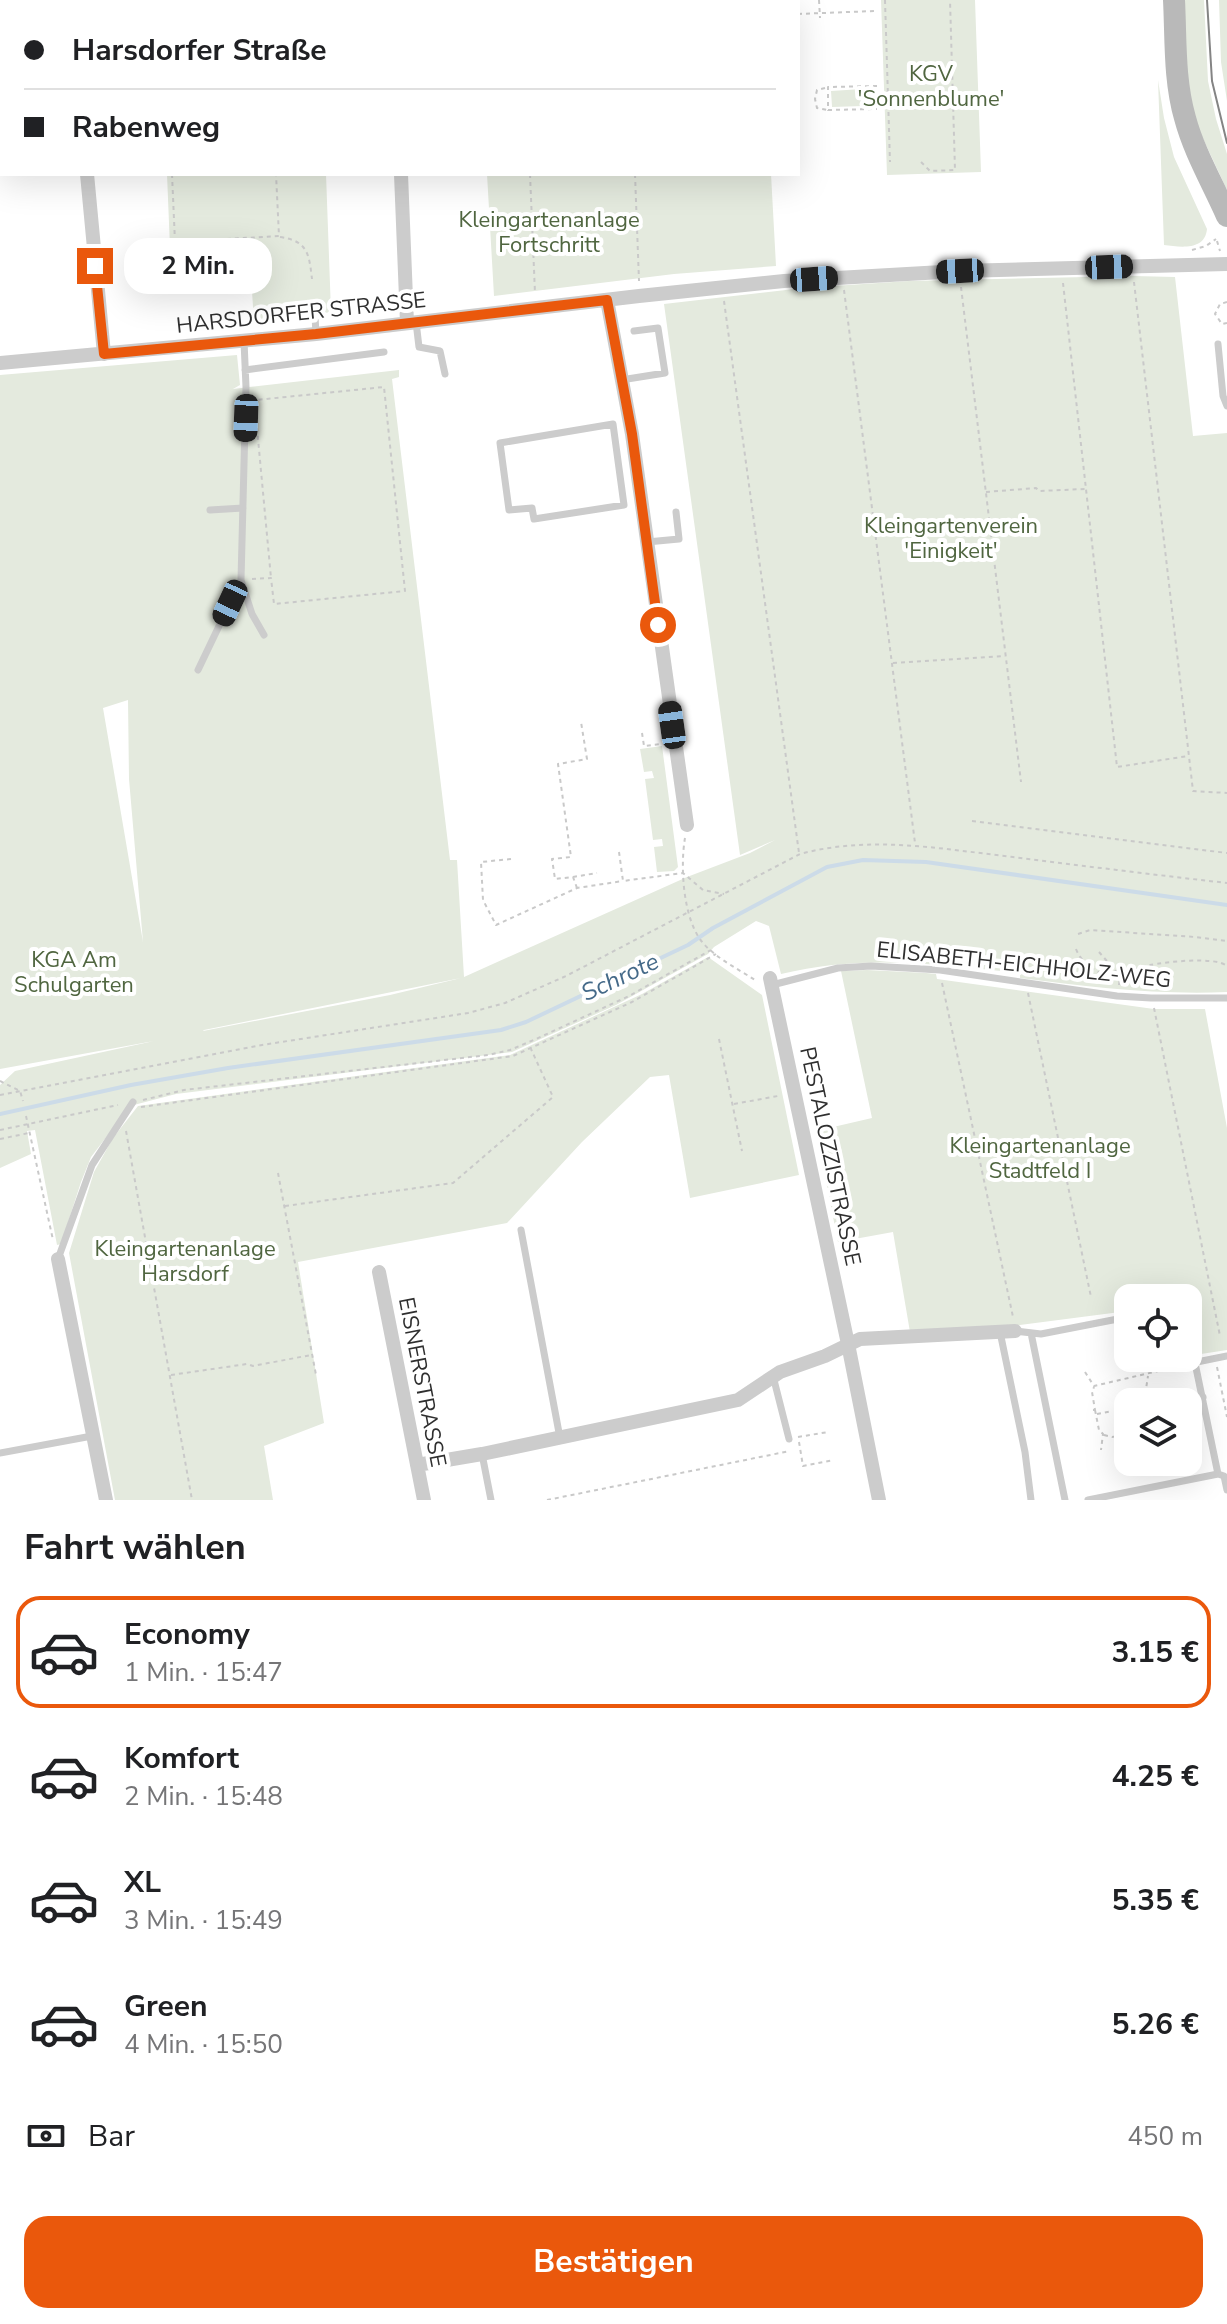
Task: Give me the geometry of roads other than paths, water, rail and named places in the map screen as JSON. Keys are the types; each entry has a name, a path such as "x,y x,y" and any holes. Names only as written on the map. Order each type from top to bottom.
{"main road":[{"path":"1174,0 1182,109 1188,130 1227,216"}],"street":[{"path":"87,176 104,354"},
{"path":"401,176 412,322"},
{"name":"HARSDORFER STRASSE","path":"0,363 316,334 784,281 895,274 1227,264"},
{"path":"607,300 632,434 687,825"},
{"name":"PESTALOZZISTRASSE","path":"771,982 879,1500"},
{"path":"58,1259 106,1500"},
{"name":"EISNERSTRASSE","path":"379,1272 424,1500"},
{"path":"417,1465 738,1400 773,1376 864,1338 1023,1332"}],"lane":[{"path":"315,316 316,334"},
{"path":"412,322 419,347 440,351 445,374"},
{"path":"621,380 665,373 658,328 634,331"},
{"path":"244,341 241,580 252,614 264,635"},
{"path":"1218,344 1223,396 1227,406"},
{"path":"245,370 384,352"},
{"path":"613,424 624,505 534,519 532,508 509,510 500,443 613,424"},
{"path":"210,510 243,508"},
{"path":"647,542 679,539 676,512"},
{"path":"198,670 241,580"},
{"name":"ELISABETH-EICHHOLZ-WEG","path":"771,982 855,966 940,970 1117,996 1227,998"},
{"path":"58,1259 92,1165 136,1104"},
{"path":"521,1230 560,1438"},
{"path":"1065,1500 1023,1332 1041,1334 1114,1320"},
{"path":"1000,1332 1025,1452 1031,1500"},
{"path":"1202,1361 1227,1356"},
{"path":"1197,1372 1218,1474"},
{"path":"773,1376 794,1438"},
{"path":"0,1453 93,1436"},
{"path":"482,1454 491,1500"},
{"path":"1088,1500 1218,1474 1224,1476 1227,1490"}],"waterway":[{"name":"Schrote","path":"0,1114 131,1085 228,1068 501,1030 526,1022 688,945 713,928 827,867 863,860 926,862 1227,905"}],"tram line":[{"path":"1207,0 1212,81 1227,143"}],"park label":[{"name":"KGV 'Sonnenblume'","path":"931,86"},
{"name":"Kleingartenanlage Fortschritt","path":"549,232"},
{"name":"Kleingartenverein 'Einigkeit'","path":"951,538"},
{"name":"KGA Am Schulgarten","path":"74,972"},
{"name":"Kleingartenanlage Stadtfeld I","path":"1040,1158"},
{"name":"Kleingartenanlage Harsdorf","path":"185,1260"}]}
